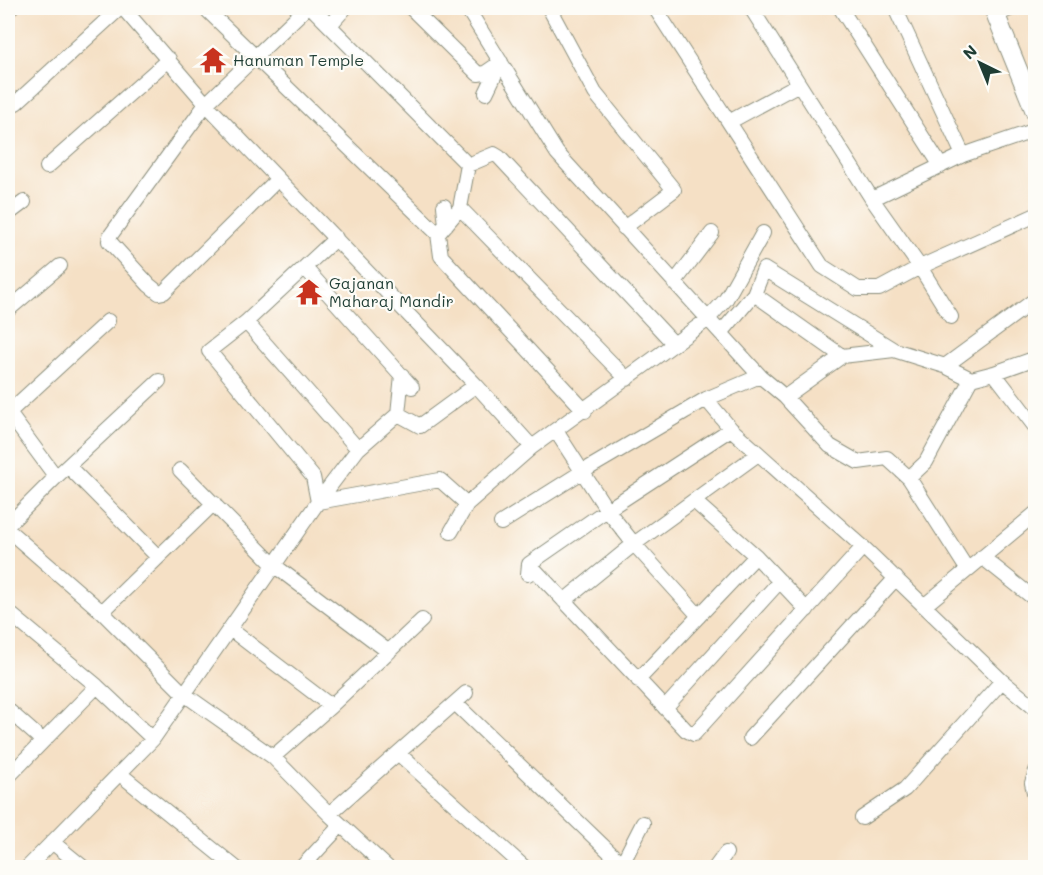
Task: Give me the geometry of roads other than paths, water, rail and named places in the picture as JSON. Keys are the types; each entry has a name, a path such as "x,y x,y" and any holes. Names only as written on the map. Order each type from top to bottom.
{"street":[{"path":"16,103 121,8 206,104 476,385 532,447"},
{"path":"205,8 442,230"},
{"path":"278,179 164,292 159,292 149,285 110,245 110,236 206,104 306,8"},
{"path":"312,8 468,165"},
{"path":"330,25 345,8"},
{"path":"411,8 478,74 484,73 501,62"},
{"path":"467,8 557,153 759,376 785,397 830,446 858,462 887,458 909,478 967,568"},
{"path":"549,8 595,93 674,190 624,228"},
{"path":"655,8 822,266 858,289 879,289 920,267 1035,215"},
{"path":"751,8 872,199 920,267 951,317"},
{"path":"895,8 963,155"},
{"path":"842,9 941,166"},
{"path":"1000,10 1035,114"},
{"path":"47,167 168,59"},
{"path":"486,93 501,62"},
{"path":"729,122 799,84"},
{"path":"872,199 963,155 1035,130"},
{"path":"468,165 489,155 494,154 499,157 674,344"},
{"path":"442,230 460,208 468,165"},
{"path":"8,214 24,202"},
{"path":"444,206 441,256 585,411"},
{"path":"460,208 627,379"},
{"path":"674,283 712,233"},
{"path":"451,532 467,504 532,447 585,411 707,320 726,299 763,233"},
{"path":"313,509 313,477 209,351 246,322 336,238"},
{"path":"8,310 60,266"},
{"path":"304,268 412,387"},
{"path":"721,333 754,294 764,269 894,350 945,366 971,379 994,374 1035,358"},
{"path":"754,294 842,356"},
{"path":"945,366 1035,299"},
{"path":"56,477 8,412 108,321"},
{"path":"246,322 358,449"},
{"path":"785,397 842,356 894,350"},
{"path":"994,374 1035,428"},
{"path":"27,867 153,739 313,509 358,449 398,414 402,375"},
{"path":"501,523 706,399 759,376"},
{"path":"909,478 926,462 971,379"},
{"path":"8,525 159,381"},
{"path":"398,414 420,426 476,385"},
{"path":"706,399 731,429 863,547 1002,681 1035,709"},
{"path":"731,429 529,564 532,573 564,601 686,730 694,734 863,547"},
{"path":"556,431 607,510 634,544 699,616"},
{"path":"564,601 634,544 758,454"},
{"path":"68,466 158,557"},
{"path":"180,470 275,566 389,652"},
{"path":"313,509 440,480 467,504"},
{"path":"694,501 756,556 807,610"},
{"path":"102,612 214,503"},
{"path":"924,606 1035,513"},
{"path":"8,530 102,612 184,694 273,757 329,814 388,867"},
{"path":"638,680 756,556"},
{"path":"982,557 1035,600"},
{"path":"750,738 896,578"},
{"path":"664,708 780,581"},
{"path":"8,612 97,686 153,739"},
{"path":"273,757 423,620"},
{"path":"231,628 331,706"},
{"path":"862,818 905,789 1002,681"},
{"path":"8,777 97,686"},
{"path":"329,814 466,693"},
{"path":"455,704 623,866 643,823"},
{"path":"8,710 43,741"},
{"path":"399,754 525,867"},
{"path":"1035,771 1032,783 1035,801"},
{"path":"120,774 236,867"},
{"path":"301,867 341,825"},
{"path":"52,842 84,867"},
{"path":"715,867 726,853"}],"place":[{"name":"Hanuman Temple","path":"213,60"},
{"name":"Gajanan Maharaj Mandir","path":"309,292"}]}
